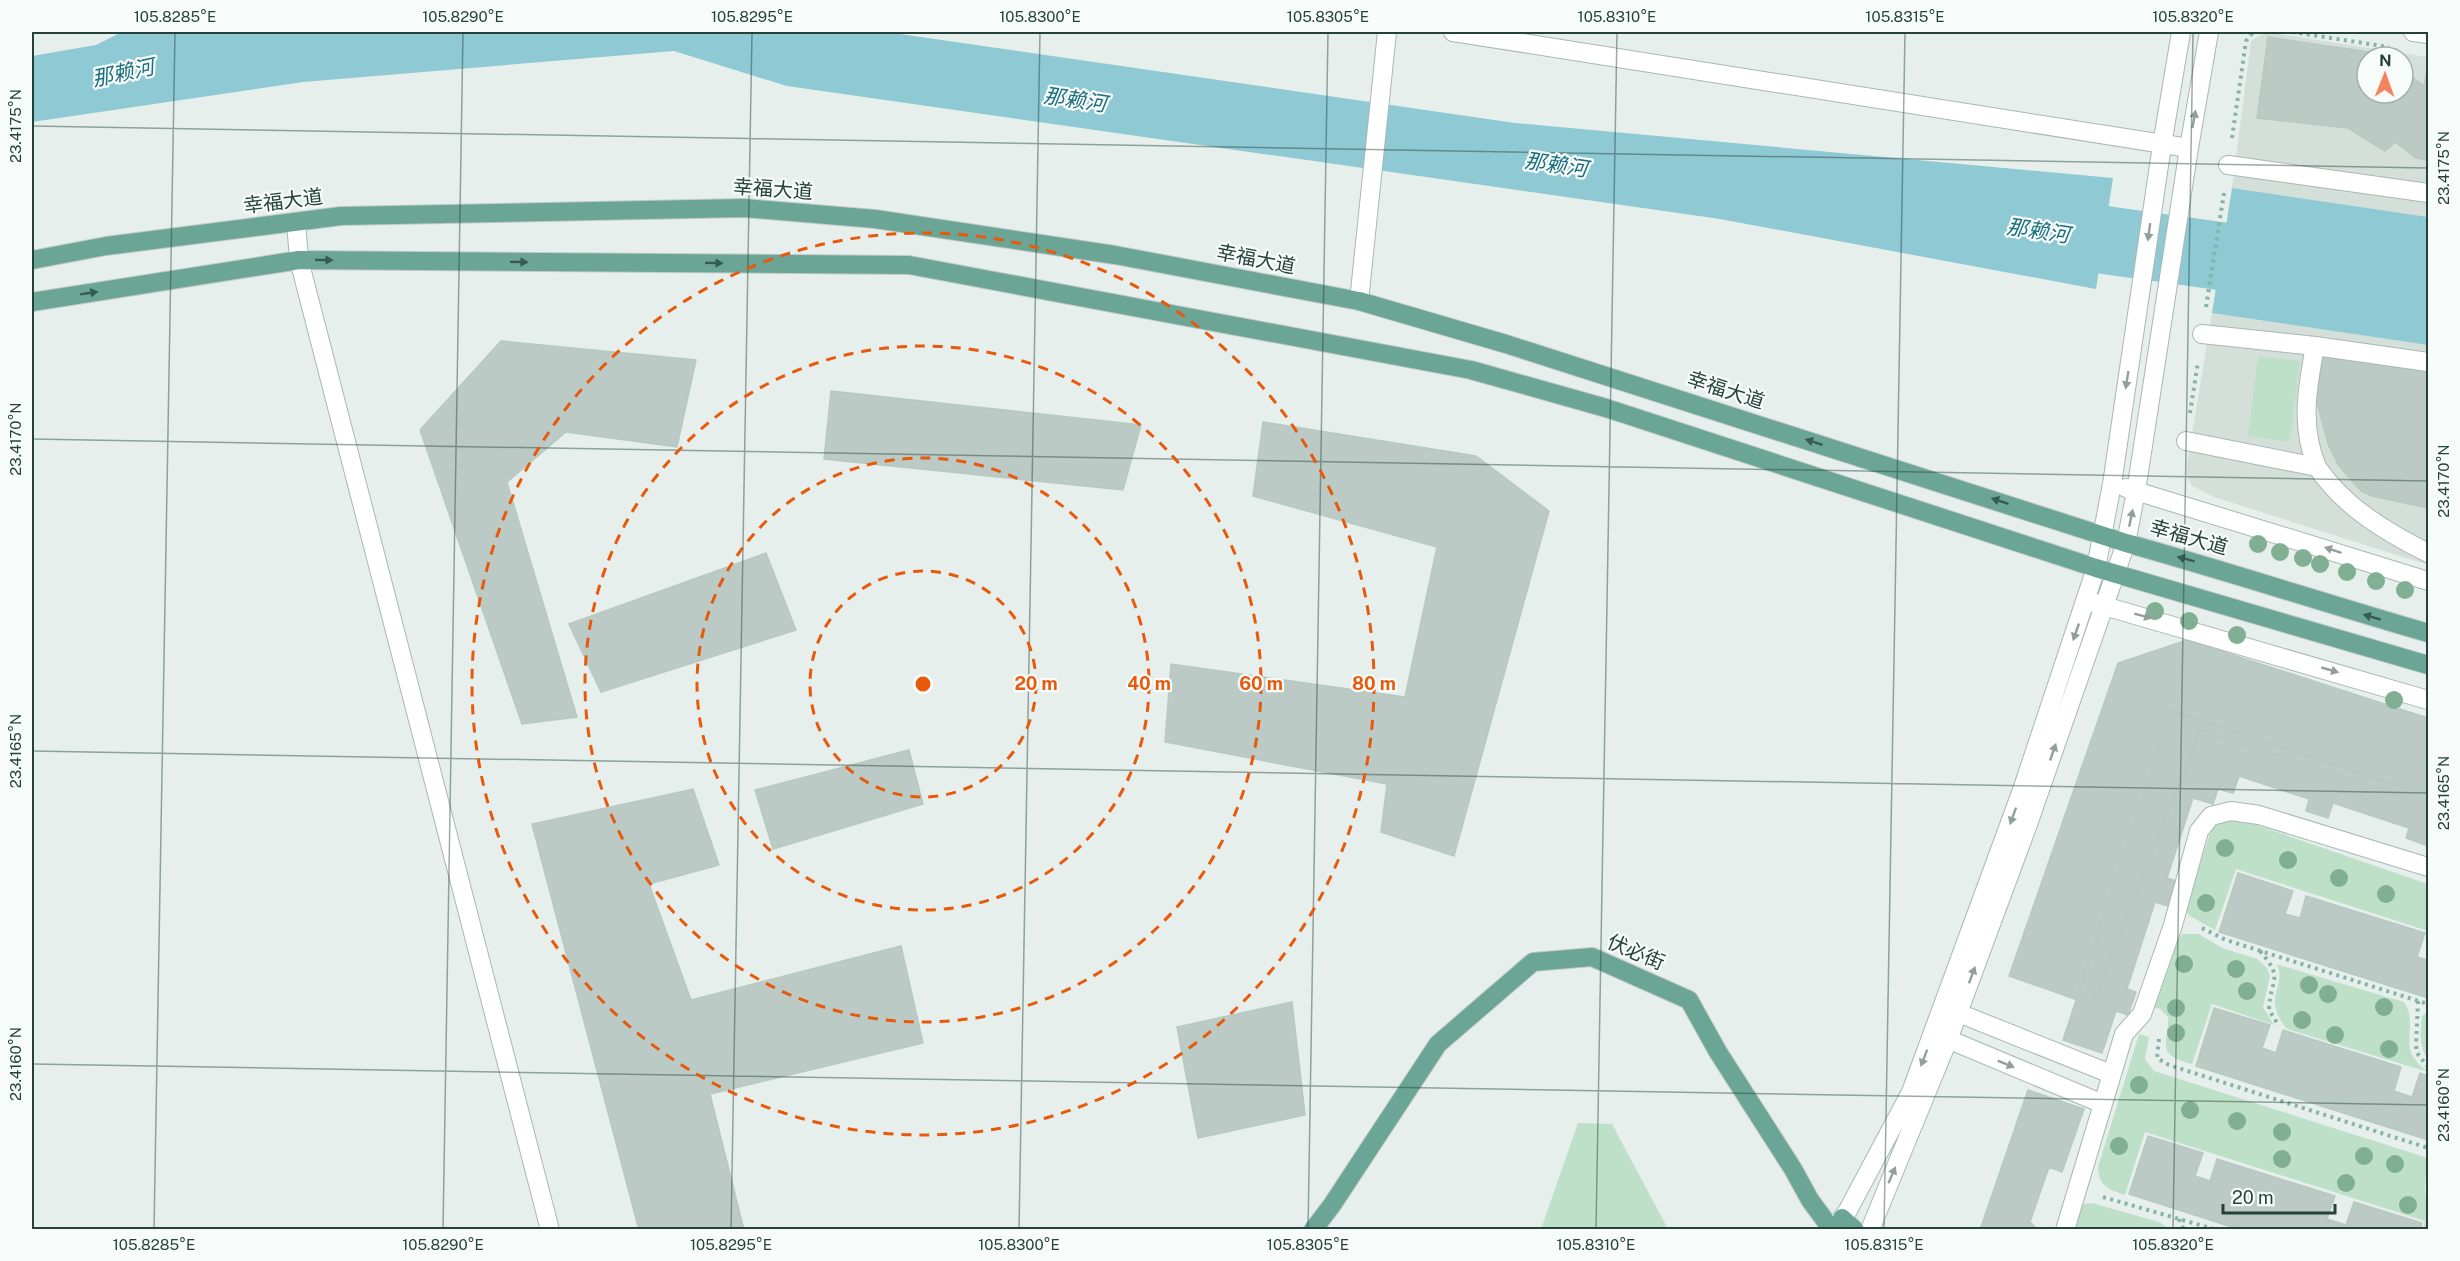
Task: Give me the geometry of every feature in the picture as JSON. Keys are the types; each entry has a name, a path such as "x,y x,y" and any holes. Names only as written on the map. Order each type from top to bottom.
{"main road":[{"name":"幸福大道","path":"32,260 106,246 341,216 744,208 875,219 1115,255 1359,301 1506,344 2126,543 2227,571 2334,606 2428,633"},
{"path":"32,302 299,260 909,265 1471,370 1606,408 2115,574 2428,665"},
{"name":"伏必街","path":"1313,1230 1332,1205 1438,1044 1533,962 1592,957 1689,1000 1718,1052 1793,1169 1810,1200 1840,1227"}],"street":[{"path":"1359,301 1387,32"},
{"path":"1453,32 2189,148"},
{"path":"1870,1230 1941,1036 2096,568 2112,484 2181,32"},
{"path":"1949,1009 2027,827 2126,543 2209,32"},
{"path":"2413,32 2428,34"},
{"path":"2227,173 2428,193"},
{"path":"296,222 299,260 550,1230"},
{"path":"2202,334 2315,346 2428,362"},
{"path":"2315,346 2305,400 2305,416 2307,435 2317,467 2331,488 2368,518 2428,553"},
{"path":"2186,441 2317,467"},
{"path":"2112,484 2428,581"},
{"path":"2086,601 2428,700"},
{"path":"2065,1230 2124,1034 2142,1014 2173,925 2199,831 2211,816 2231,811 2259,815 2428,867"},
{"path":"1949,1009 2111,1074"},
{"path":"1941,1036 2103,1104"},
{"path":"1840,1227 1941,1036"}],"path":[{"path":"2205,312 2246,41 2253,32"},
{"path":"2292,32 2375,45"},
{"path":"2173,925 2199,926 2226,940 2428,1004"},
{"path":"2259,950 2275,972 2276,980 2269,1010 2279,1026"},
{"path":"2418,1001 2417,1053 2428,1066"},
{"path":"2142,1014 2156,1021 2159,1034 2157,1058 2169,1065 2428,1148"},
{"path":"2076,1190 2217,1230"},
{"path":"2179,1218 2184,1230"}],"shaded area":[{"path":"2266,32 2355,46 2355,105 2415,105 2415,55 2428,57 2428,217 2232,188 2251,41"},
{"path":"2212,313 2428,345 2428,565 2214,497 2191,485 2187,476 2187,464"}],"green space":[{"path":"2258,356 2300,361 2290,442 2248,436"},
{"path":"2226,819 2242,820 2428,884 2428,931 2236,869 2215,930 2190,916 2185,910 2211,830 2216,824"},
{"path":"2182,934 2199,934 2222,948 2257,959 2267,968 2270,976 2263,1007 2274,1025 2212,1004 2192,1064 2168,1052 2166,1042 2168,1017 2160,1009 2152,1007 2172,946"},
{"path":"2276,964 2404,1002 2409,1014 2411,1053 2428,1072 2287,1029 2279,1018 2276,1008 2279,971"},
{"path":"2428,1011 2428,1059 2423,1050 2421,1033 2422,1016"},
{"path":"2139,1034 2149,1037 2145,1059 2154,1071 2428,1158 2425,1185 2428,1229 2423,1229 2425,1221 2145,1132 2125,1195 2109,1189 2100,1178 2098,1167"},
{"path":"1578,1123 1612,1124 1668,1229 1541,1229"},
{"path":"2092,1203 2159,1222 2170,1229 2076,1230 2080,1209 2084,1204"}],"water":[{"path":"122,32 886,32 1515,123 2113,178 2096,289 1720,219 787,86 674,51 303,82 32,122 32,56 96,45"},
{"path":"2232,188 2428,217 2428,345 2212,313"}],"building":[{"path":"2268,37 2355,50 2355,105 2415,105 2415,79 2424,86 2428,66 2428,160 2416,158 2395,142 2385,151 2348,128 2257,118"},
{"path":"501,341 696,360 677,447 566,432 507,482 577,717 522,724 420,430"},
{"path":"2322,354 2428,369 2428,508 2372,496 2361,491 2339,466 2328,444 2316,399"},
{"path":"831,391 1141,425 1123,490 824,459"},
{"path":"1263,422 1476,456 1549,511 1454,856 1381,832 1387,784 1165,742 1171,664 1405,697 1437,547 1253,496"},
{"path":"766,553 796,630 601,692 569,624"},
{"path":"2187,640 2428,718 2428,805 2201,730 2092,1005 2009,976 2118,663"},
{"path":"2171,711 2428,795 2428,846 2406,838 2409,828 2333,803 2328,818 2306,811 2309,799 2239,776 2233,793 2218,789 2213,804 2193,798 2167,878 2179,882 2171,907 2155,902 2127,989 2136,992 2128,1015 2116,1011 2102,1053 2063,1040"},
{"path":"909,750 923,804 773,849 755,790"},
{"path":"693,789 719,865 649,884 691,1000 901,946 923,1043 710,1094 744,1230 639,1230 532,824"},
{"path":"2238,873 2293,891 2285,914 2300,918 2306,896 2425,933 2417,957 2428,960 2428,998 2219,932"},
{"path":"1292,1002 1305,1115 1198,1138 1177,1027"},
{"path":"2214,1008 2270,1025 2262,1048 2276,1053 2283,1030 2401,1067 2394,1091 2412,1097 2420,1073 2428,1076 2428,1140 2196,1066"},
{"path":"2028,1090 2084,1109 2062,1172 2049,1167 2030,1222 2038,1230 1980,1230"},
{"path":"2148,1136 2203,1153 2195,1176 2210,1181 2217,1159 2335,1196 2327,1219 2346,1225 2354,1202 2422,1223 2420,1230 2241,1230 2129,1194"}],"waterway":[{"name":"那赖河","path":"2011,227 2428,285"}]}
